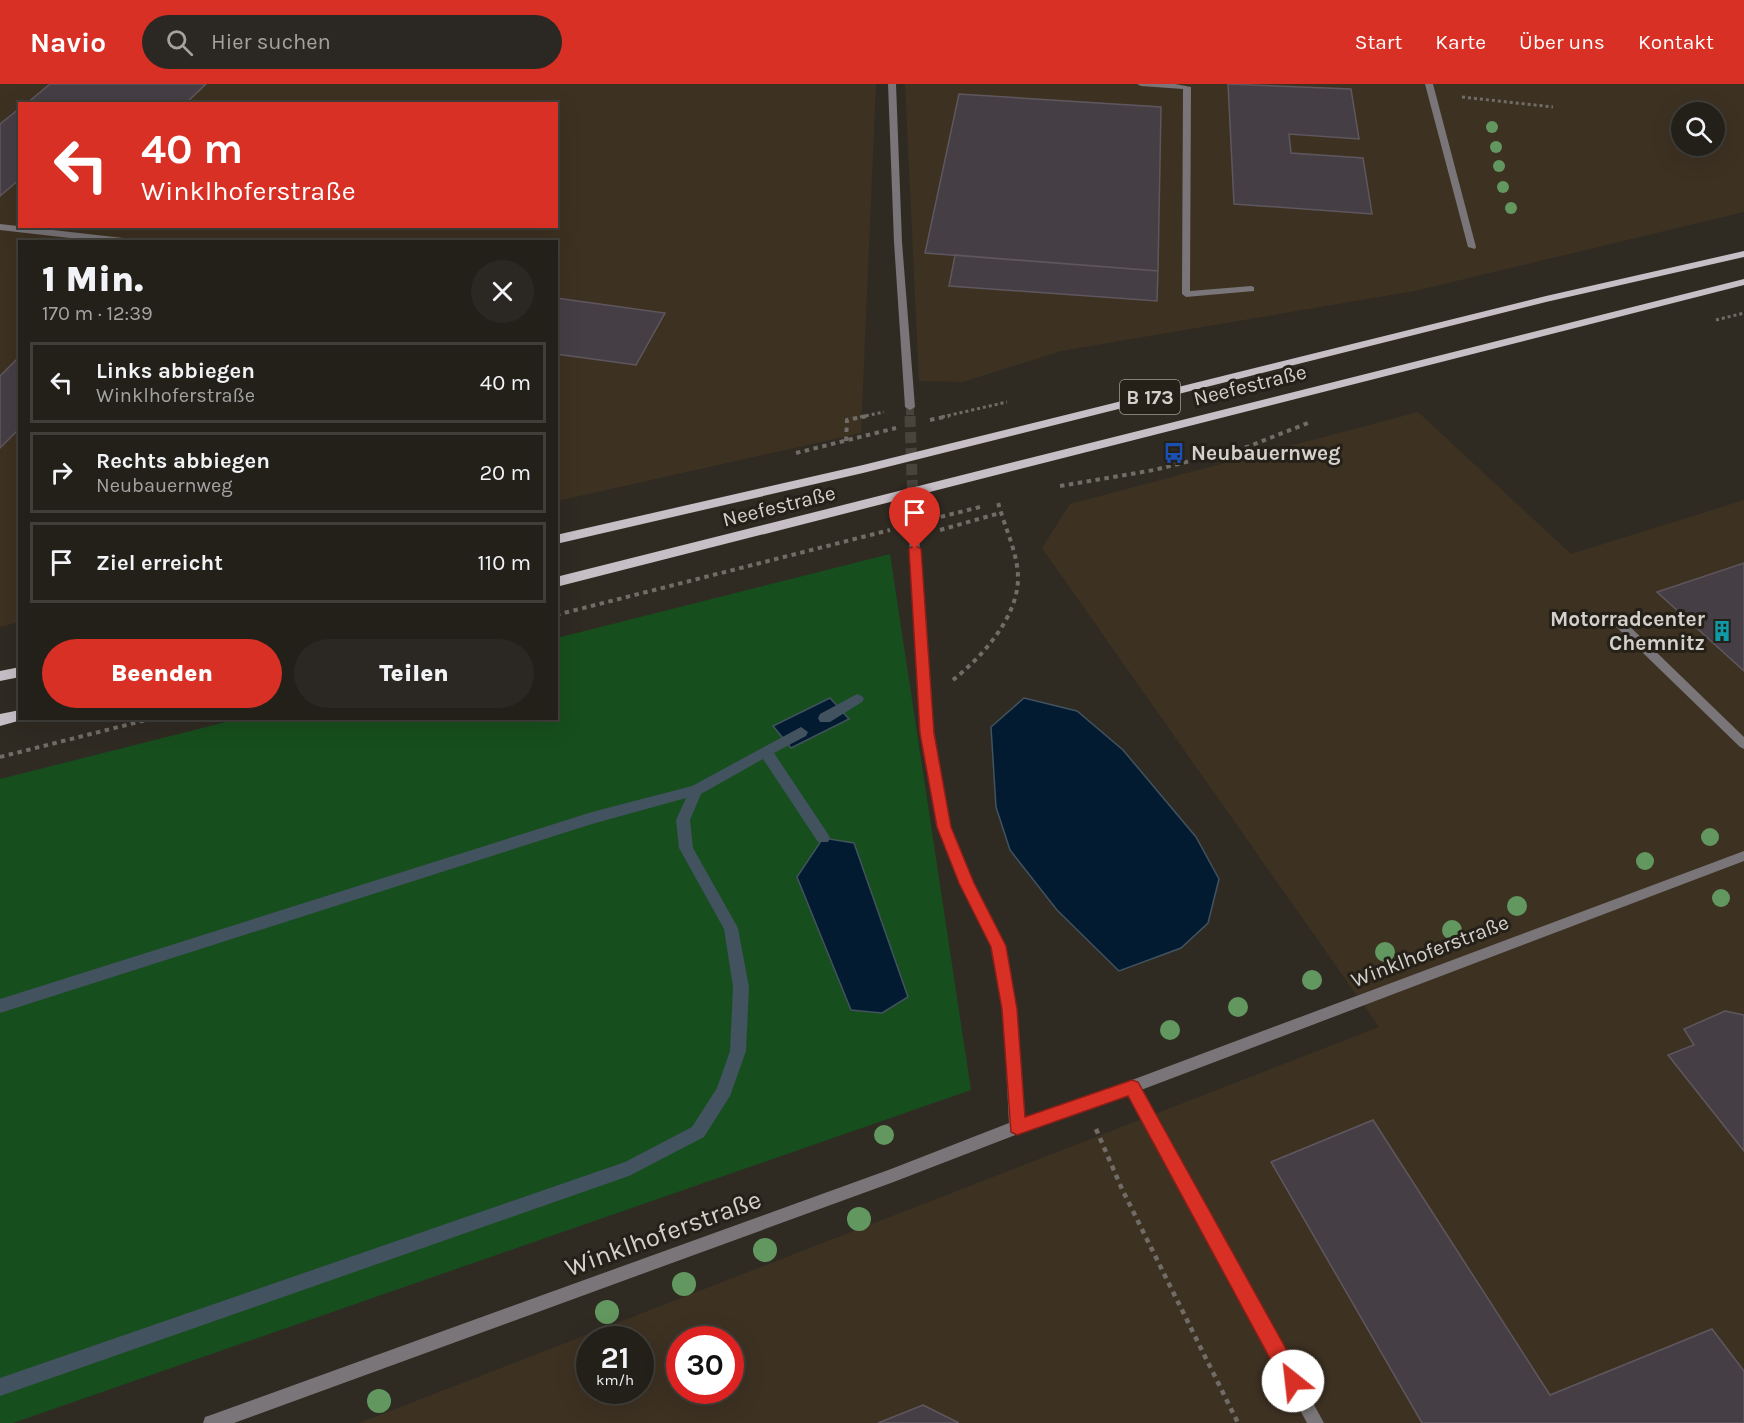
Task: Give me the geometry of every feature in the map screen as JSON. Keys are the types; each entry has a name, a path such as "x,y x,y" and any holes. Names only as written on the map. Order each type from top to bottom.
{"main road":[{"name":"Neefestraße","path":"558,540 862,469 1535,302 1744,254"},
{"name":"Neefestraße","path":"558,581 1744,282"},
{"path":"0,676 18,672"},
{"path":"0,720 18,716"}],"street":[{"path":"892,84 898,242 910,407"},
{"path":"1141,84 1187,87 1185,294 1251,289"},
{"path":"1429,84 1472,247"},
{"path":"0,227 114,240"},
{"path":"914,537 923,700 944,827 967,883 999,946 1010,1009 1017,1127"},
{"path":"1615,619 1744,744"},
{"name":"Winklhoferstraße","path":"211,1423 891,1176 1017,1127 1132,1088 1744,856"},
{"path":"1132,1088 1316,1423"}],"path":[{"path":"1431,94 1553,107"},
{"path":"1710,321 1744,313"},
{"path":"846,441 847,420 910,407"},
{"path":"1051,489 1155,470 1247,447 1312,421"},
{"path":"931,519 1009,499"},
{"path":"923,700 967,670 1009,612 1018,578 998,502"},
{"path":"915,562 942,556 940,530 1000,513"},
{"path":"558,614 897,528"},
{"path":"0,757 146,720"},
{"path":"1085,1104 1122,1189 1238,1423"}],"shaded area":[{"path":"0,84 876,84 861,433 558,501 558,240 18,240 18,622 0,627"},
{"path":"905,84 1744,84 1744,212 1415,291 1061,351 963,382 919,381"},
{"path":"1418,412 1571,554 1744,500 1744,1423 359,1423 576,1339 576,1404 654,1404 654,1326 609,1326 1379,1027 1042,548 1070,504"}],"green space":[{"path":"890,554 971,1090 13,1423 0,1423 0,779 234,720 558,720 558,638"}],"water":[{"path":"830,698 849,719 791,748 773,726"},
{"path":"1024,698 1077,711 1123,750 1196,837 1219,879 1208,923 1181,948 1119,971 1057,910 1010,850 996,807 991,727"},
{"path":"823,838 854,843 908,997 882,1013 851,1010 797,877"}],"building":[{"path":"50,84 206,84 187,102 28,102"},
{"path":"1228,84 1351,89 1359,139 1289,134 1291,153 1363,158 1372,214 1234,204"},
{"path":"959,94 1161,107 1158,271 925,253"},
{"path":"18,110 18,181 0,196 0,124"},
{"path":"955,255 1158,271 1157,301 949,286"},
{"path":"558,298 665,313 636,365 558,354"},
{"path":"18,358 18,430 0,448 0,376"},
{"name":"Motorradcenter Chemnitz","path":"1744,563 1744,671 1657,592"},
{"path":"1725,1011 1744,1015 1744,1151 1668,1055 1694,1045 1684,1029"},
{"path":"1373,1120 1550,1395 1712,1329 1744,1371 1744,1423 1422,1423 1271,1162"},
{"path":"923,1405 959,1423 878,1423"}],"waterway":[{"path":"825,718 857,699"},
{"path":"696,790 801,732"},
{"path":"766,752 823,838"},
{"path":"0,1006 592,818 696,790"},
{"path":"0,1387 629,1168 698,1132 724,1091 738,1051 741,987 731,928 686,848 683,820 696,790"}],"tunnel":[{"path":"910,407 910,416"},
{"path":"910,416 914,537"}],"place":[{"name":"Neubauernweg","path":"1174,453"},
{"name":"Motorradcenter Chemnitz","path":"1722,631"}],"route":[{"path":"915,549 923,700 927,733 944,827 967,883 999,946 1010,1009 1017,1127 1132,1088 1293,1381"}]}
